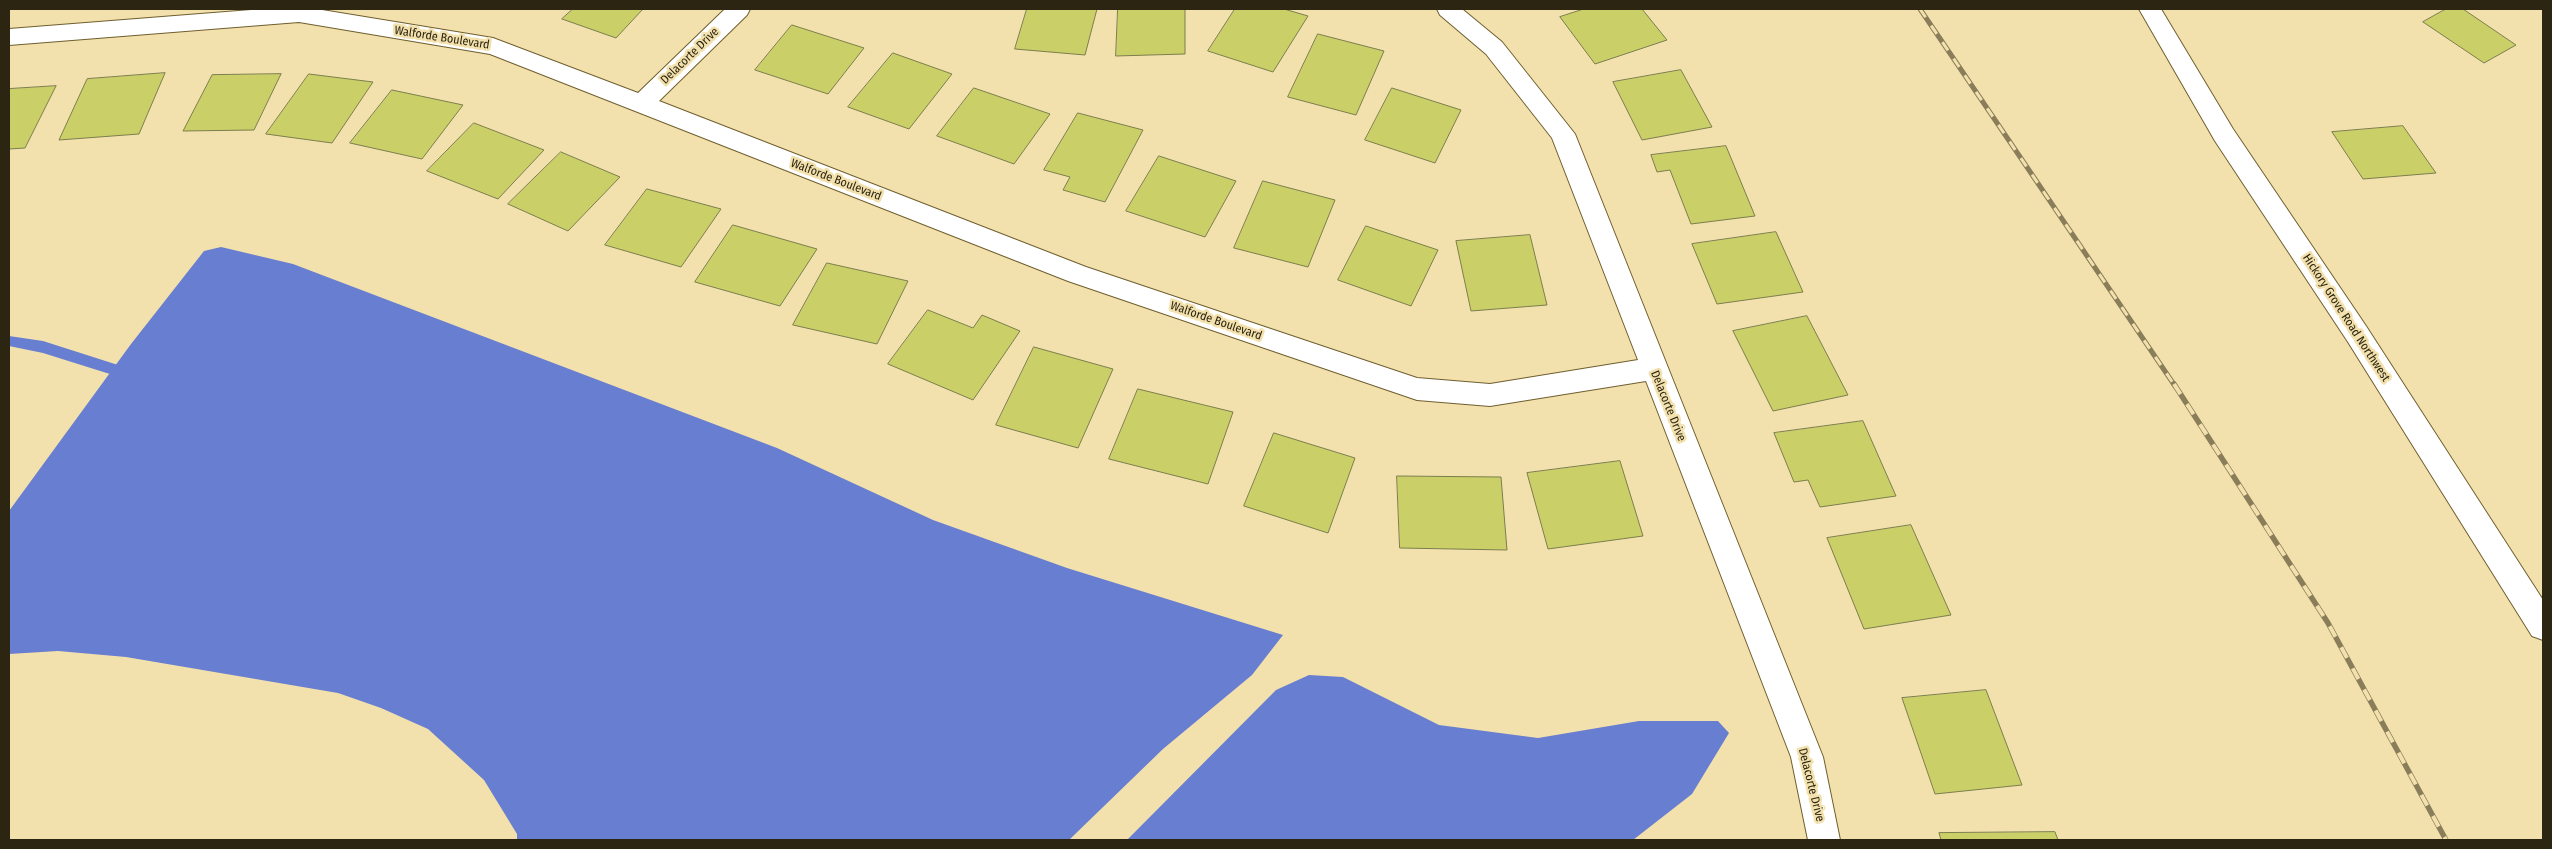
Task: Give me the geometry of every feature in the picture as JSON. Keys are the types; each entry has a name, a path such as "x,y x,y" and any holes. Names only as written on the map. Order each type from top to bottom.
{"street":[{"name":"Delacorte Drive","path":"641,104 739,9"},
{"name":"Delacorte Drive","path":"1448,9 1494,48 1563,134 1653,369 1807,758 1824,840"},
{"name":"Hickory Grove Road Northwest","path":"2150,9 2224,135 2357,334 2543,626"},
{"name":"Walforde Boulevard","path":"9,37 299,14 493,46 1077,274 1417,389 1490,395 1653,369"}],"water":[{"path":"221,247 293,264 777,448 933,520 1067,568 1283,635 1252,675 1163,749 1069,840 517,840 517,834 484,780 428,729 381,708 338,693 126,657 58,651 9,654 9,511 131,344 204,251"},
{"path":"1309,675 1343,677 1439,725 1538,738 1639,721 1718,721 1729,733 1692,794 1633,840 1127,840 1276,690"}],"building":[{"path":"573,9 643,9 616,38 562,19"},
{"path":"1027,9 1097,9 1085,55 1015,49"},
{"path":"1118,9 1185,9 1185,54 1116,56"},
{"path":"1235,9 1284,9 1308,16 1273,72 1208,51"},
{"path":"1584,9 1642,9 1667,40 1595,64 1560,17"},
{"path":"2446,9 2463,9 2516,45 2484,63 2423,22"},
{"path":"792,25 864,48 828,94 755,70"},
{"path":"1318,34 1384,51 1356,115 1288,97"},
{"path":"893,53 952,74 909,129 848,107"},
{"path":"1681,70 1712,127 1642,140 1613,82"},
{"path":"165,73 139,134 59,140 87,79"},
{"path":"281,74 254,130 183,131 212,75"},
{"path":"309,74 373,82 332,143 266,134"},
{"path":"56,86 25,148 9,149 9,89"},
{"path":"974,88 1050,114 1014,164 937,136"},
{"path":"1392,88 1461,110 1435,163 1365,140"},
{"path":"392,90 463,105 422,159 350,143"},
{"path":"1078,113 1143,130 1105,202 1063,190 1070,177 1044,170"},
{"path":"474,123 544,150 498,199 427,171"},
{"path":"2403,126 2436,173 2363,179 2332,132"},
{"path":"1726,146 1755,216 1691,224 1670,170 1657,172 1651,155"},
{"path":"561,152 620,177 568,231 508,204"},
{"path":"1159,156 1236,181 1205,237 1126,211"},
{"path":"1263,181 1335,200 1308,267 1234,248"},
{"path":"647,189 721,209 681,267 605,245"},
{"path":"733,225 817,249 780,306 695,282"},
{"path":"1366,226 1438,250 1411,306 1338,280"},
{"path":"1776,232 1803,292 1717,304 1692,244"},
{"path":"1530,235 1547,305 1471,311 1456,241"},
{"path":"827,263 908,281 877,344 793,325"},
{"path":"928,310 973,328 982,315 1020,331 973,400 888,364"},
{"path":"1807,316 1848,395 1773,411 1733,331"},
{"path":"1034,347 1113,369 1078,448 996,425"},
{"path":"1138,389 1233,412 1208,484 1109,459"},
{"path":"1863,421 1896,496 1820,507 1808,480 1794,482 1774,433"},
{"path":"1274,433 1355,458 1328,533 1244,506"},
{"path":"1620,461 1643,536 1548,549 1527,473"},
{"path":"1397,476 1501,477 1507,550 1400,548"},
{"path":"1911,525 1951,615 1864,629 1827,538"},
{"path":"1986,690 2022,785 1935,794 1902,698"},
{"path":"2055,832 2058,840 1941,840 1939,833"}],"waterway":[{"path":"9,341 43,347 113,369"}],"railway":[{"path":"1920,9 2175,386"},
{"path":"2174,384 2328,623 2446,840"}]}
